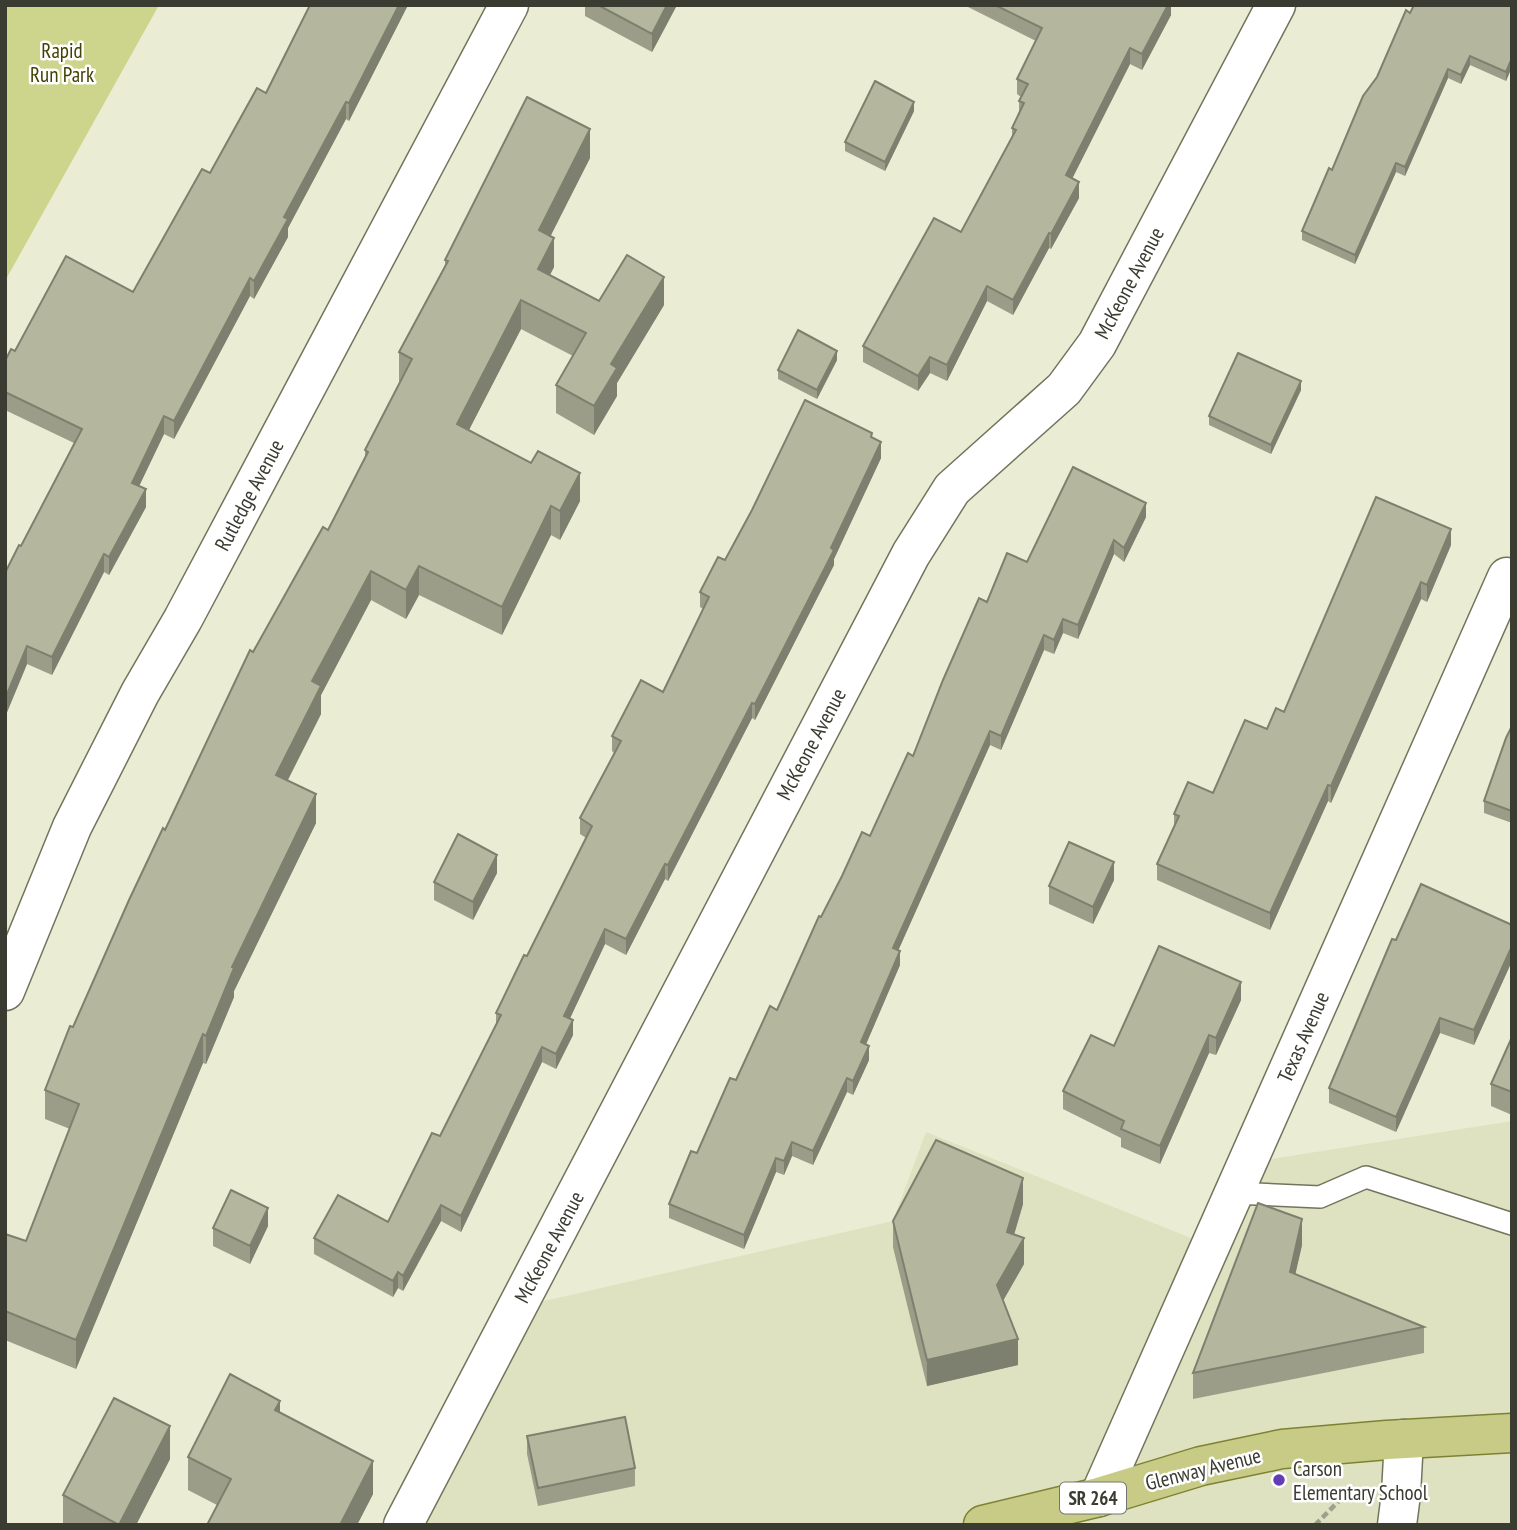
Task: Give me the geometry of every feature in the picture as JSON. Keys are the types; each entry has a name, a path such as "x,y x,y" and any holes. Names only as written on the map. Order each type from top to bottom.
{"main road":[{"name":"Glenway Avenue","path":"983,1525 1100,1497 1201,1466 1282,1450 1404,1438 1512,1433"}],"street":[{"name":"Rutledge Avenue","path":"5,992 72,827 140,693 509,5"},
{"name":"McKeone Avenue","path":"403,1525 911,554 952,489 1064,388 1097,344 1276,5"},
{"name":"Texas Avenue","path":"1100,1497 1507,577"},
{"path":"1397,1525 1404,1438"}],"lane":[{"path":"1234,1193 1320,1198 1366,1177 1512,1224"}],"path":[{"path":"1315,1525 1339,1501"}],"shaded area":[{"path":"1512,1121 1512,1525 403,1525 518,1307 893,1221 926,1132 1211,1246 1247,1163"}],"green space":[{"name":"Rapid Run Park","path":"5,5 159,5 5,281"}],"building":[{"path":"310,5 399,5 349,103 346,102 284,217 288,219 254,281 250,278 174,421 164,416 132,483 146,489 109,557 104,554 52,657 27,646 5,699 5,573 82,429 5,392 5,361 11,349 15,351 66,256 133,292 202,169 210,173 257,88 266,93"},
{"path":"598,5 667,5 652,34"},
{"path":"995,5 1168,5 1142,54 1130,48 1066,175 1079,182 1013,300 987,286 947,365 930,357 918,376 863,346 934,218 961,232 1016,130 1012,128 1024,103 1019,101 1028,84 1017,79 1042,28"},
{"path":"1414,5 1512,5 1512,58 1506,72 1470,56 1461,75 1448,69 1405,167 1396,163 1355,255 1302,231 1329,168 1332,170 1363,96 1377,77 1406,10 1410,13"},
{"path":"875,81 914,102 885,162 845,142"},
{"path":"527,97 590,129 539,230 554,238 538,269 599,301 627,255 664,277 611,364 617,368 594,406 556,385 586,333 521,300 457,424 531,463 538,451 580,473 560,511 551,506 502,607 419,566 406,590 371,571 312,681 321,686 276,775 316,794 232,967 234,968 206,1036 203,1034 76,1340 5,1311 5,1234 26,1241 79,1104 45,1090 70,1026 73,1027 129,900 250,650 253,652 323,527 328,530 368,452 365,450 412,359 399,352 448,261 445,260"},
{"path":"798,330 837,351 817,390 778,370"},
{"path":"1238,353 1301,381 1271,445 1209,416"},
{"path":"805,400 872,433 871,437 881,442 831,548 834,550 755,704 752,703 668,865 665,864 626,939 605,929 564,1016 573,1020 556,1054 542,1047 461,1216 441,1205 403,1276 398,1272 393,1281 314,1238 338,1195 388,1222 432,1133 440,1136 501,1015 496,1013 524,955 527,956 592,826 580,818 621,741 612,736 641,680 663,692 709,597 700,592 718,557 725,560"},
{"path":"1073,467 1146,503 1124,548 1114,540 1078,625 1063,619 1054,640 1044,635 1001,736 990,731 893,948 900,951 861,1042 869,1046 853,1081 847,1078 813,1151 792,1142 784,1161 776,1158 744,1235 669,1204 691,1151 697,1153 730,1078 736,1080 770,1006 777,1010 819,916 821,917 842,876 862,832 870,836 908,753 913,756 979,598 987,602 1007,553 1027,562"},
{"path":"1376,497 1451,529 1427,585 1421,582 1331,786 1328,785 1270,913 1157,864 1179,816 1174,814 1188,782 1213,793 1245,720 1267,729 1276,708 1284,712"},
{"path":"1512,726 1512,811 1484,801"},
{"path":"458,834 497,855 473,902 434,882"},
{"path":"1069,842 1114,862 1093,907 1049,886"},
{"path":"1421,884 1512,925 1512,946 1474,1030 1440,1018 1396,1117 1329,1088 1392,939 1396,940"},
{"path":"1159,946 1241,982 1216,1038 1209,1035 1160,1146 1121,1129 1124,1121 1063,1091 1091,1035 1114,1046"},
{"path":"1512,1037 1512,1092 1491,1084"},
{"path":"936,1140 1023,1178 1007,1232 1024,1238 997,1285 1018,1339 927,1360 893,1221"},
{"path":"231,1190 268,1208 250,1246 213,1228"},
{"path":"1258,1203 1302,1219 1290,1272 1424,1327 1193,1373"},
{"path":"230,1374 280,1401 275,1410 373,1461 340,1525 207,1525 231,1479 188,1457"},
{"path":"114,1398 170,1426 119,1525 63,1495"},
{"path":"625,1417 635,1468 538,1488 527,1436"}],"place":[{"name":"Carson Elementary School","path":"1279,1480"}]}
